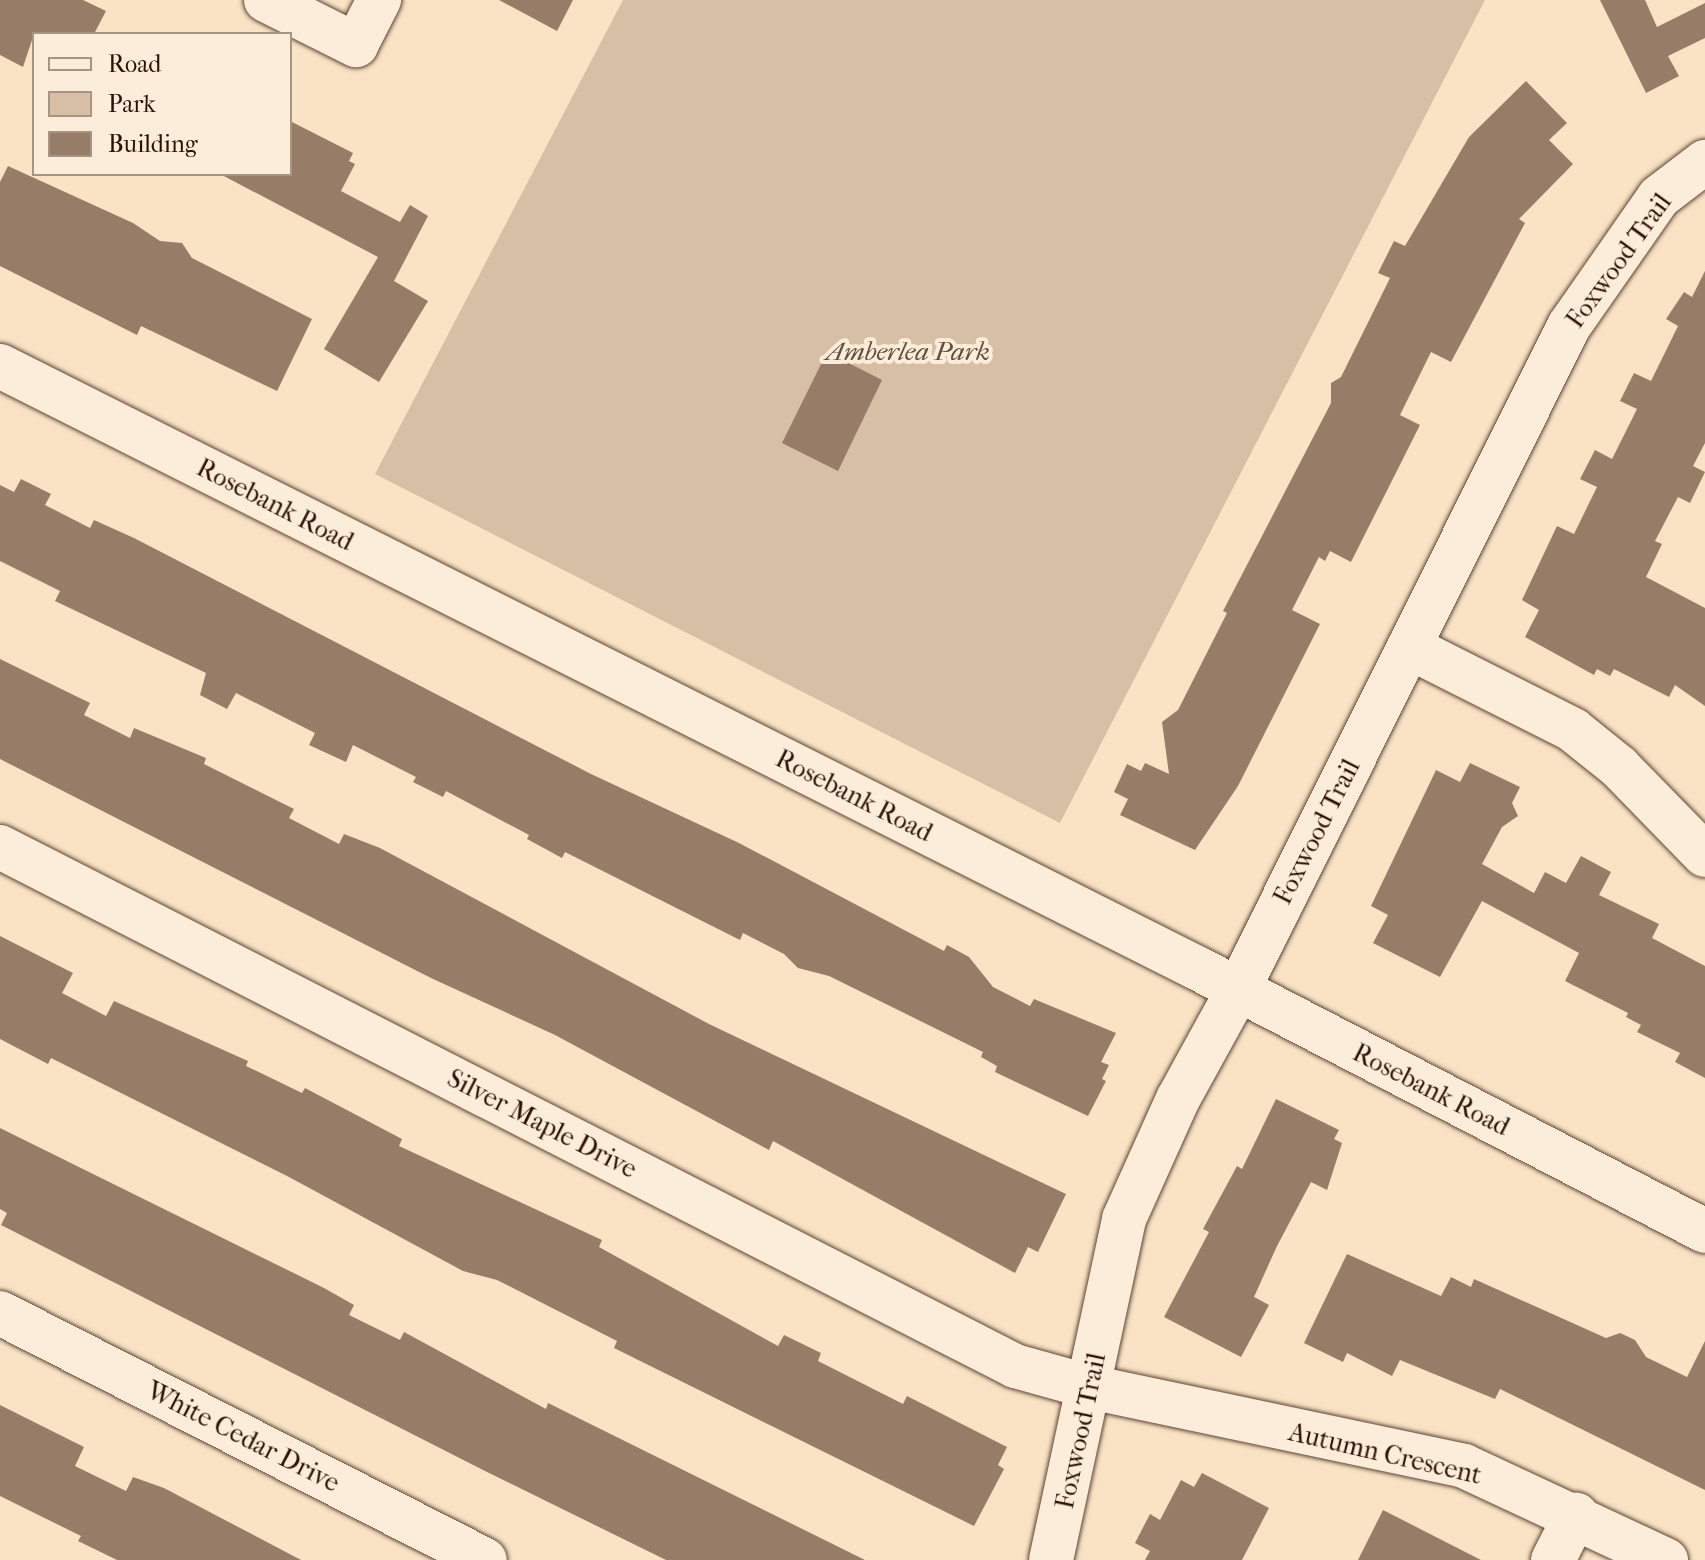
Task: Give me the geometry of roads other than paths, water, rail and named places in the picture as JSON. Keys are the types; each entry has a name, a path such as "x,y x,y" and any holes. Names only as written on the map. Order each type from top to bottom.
{"street":[{"path":"266,0 356,45 379,0"},
{"name":"Foxwood Trail","path":"1051,1560 1124,1219 1178,1099 1238,990 1569,326 1659,197 1705,162"},
{"name":"Rosebank Road","path":"0,366 1238,990 1705,1231"},
{"path":"1409,647 1573,730 1619,767 1705,855"},
{"name":"Silver Maple Drive","path":"0,847 1015,1366 1090,1387"},
{"name":"White Cedar Drive","path":"0,1313 485,1560"},
{"name":"Autumn Crescent","path":"1090,1387 1464,1466 1576,1515 1666,1560"},
{"path":"1553,1560 1576,1515"}],"park label":[{"name":"Amberlea Park","path":"908,352"}]}
